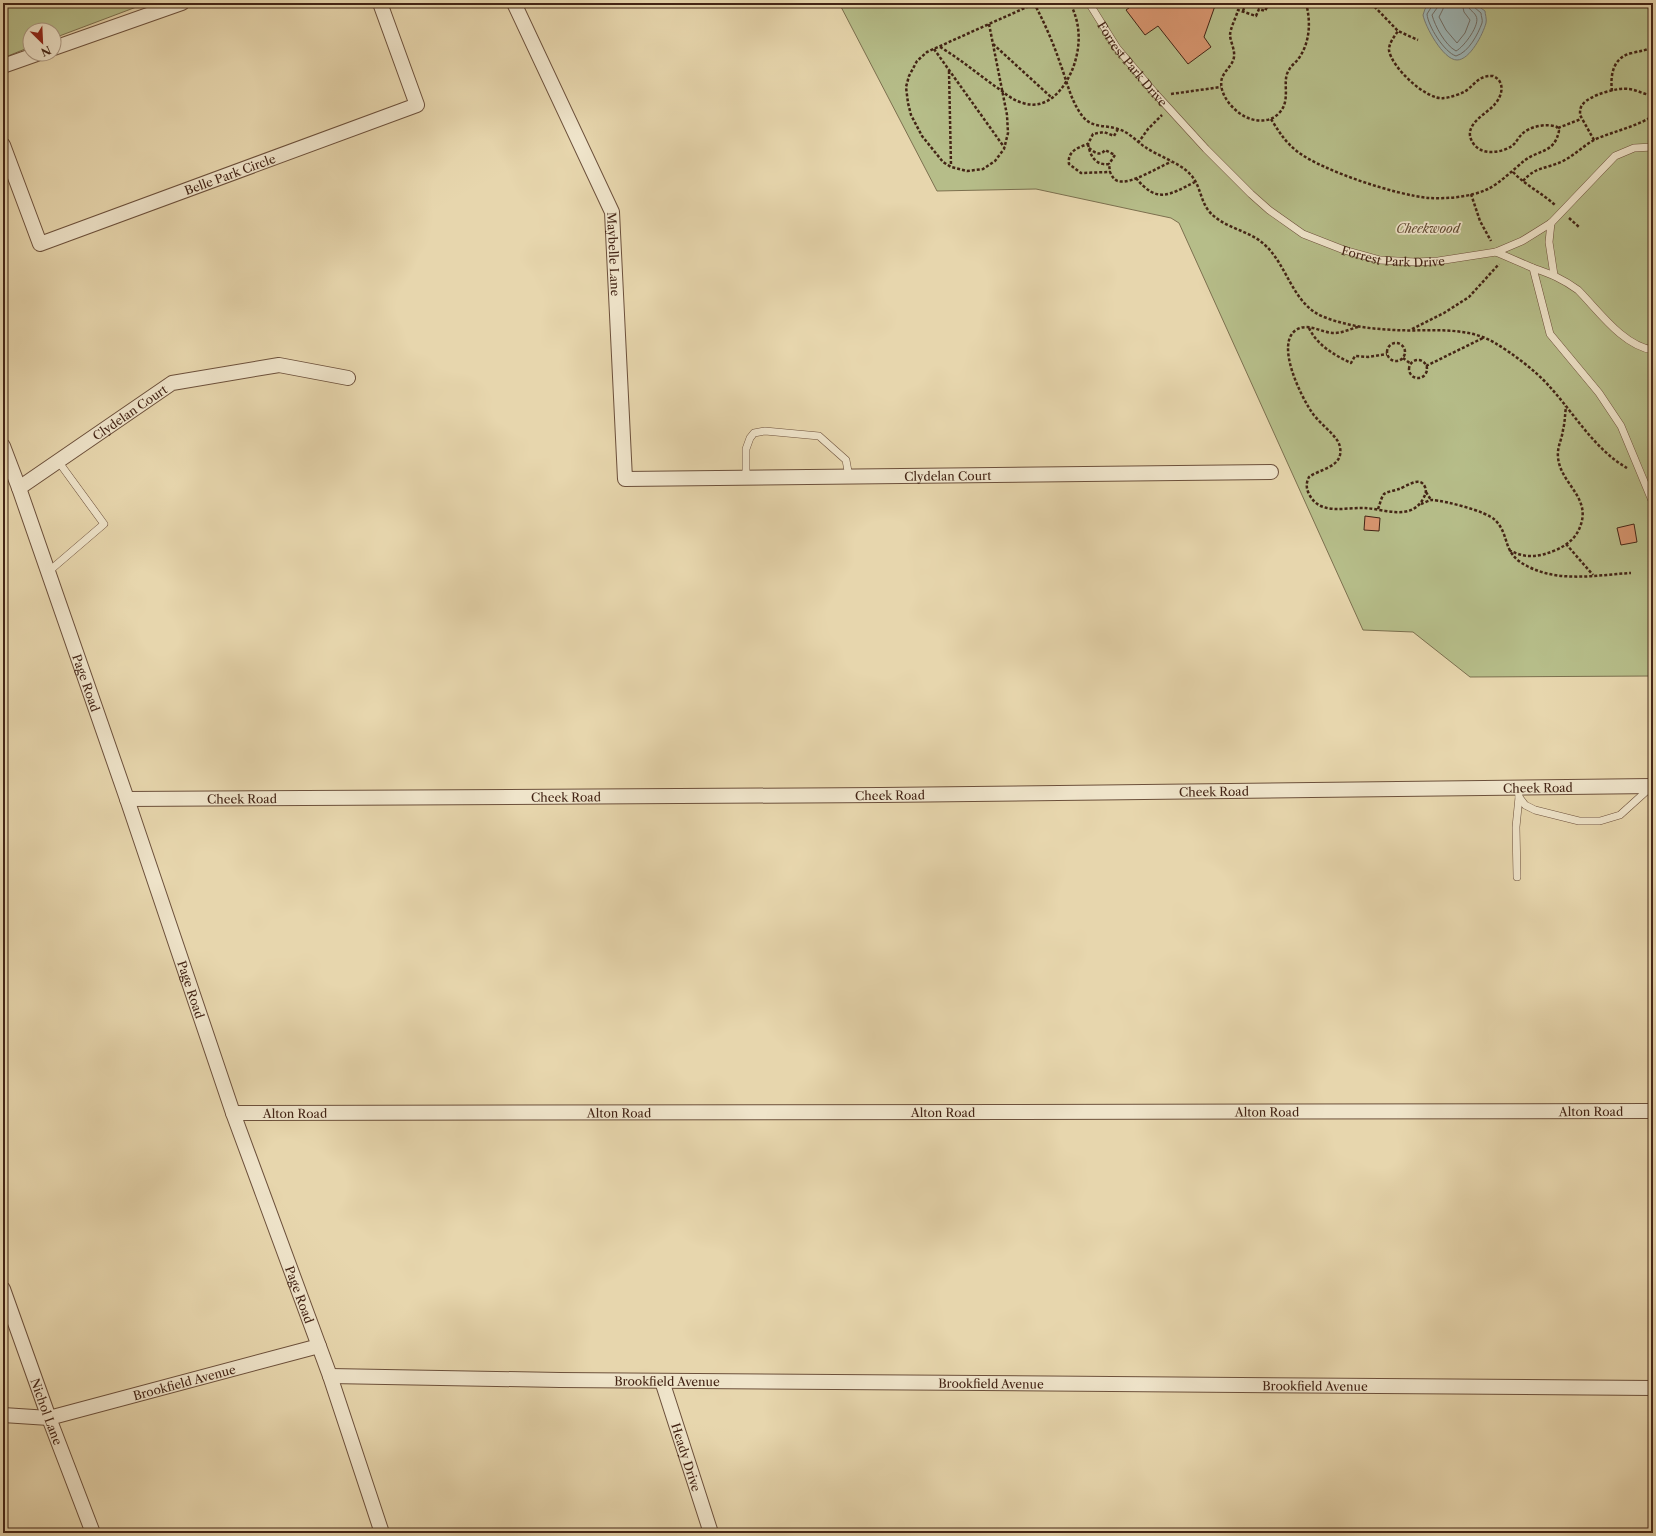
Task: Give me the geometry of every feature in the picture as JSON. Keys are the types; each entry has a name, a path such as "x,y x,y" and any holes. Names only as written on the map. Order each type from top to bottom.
{"street":[{"path":"62,45 182,3"},
{"name":"Belle Park Circle","path":"3,145 40,244 417,105 380,3"},
{"name":"Maybelle Lane","path":"514,3 612,212 625,479"},
{"path":"3,66 22,59"},
{"name":"Clydelan Court","path":"19,488 172,383 279,365 348,378"},
{"name":"Page Road","path":"3,446 127,799 233,1113 330,1376 382,1533"},
{"name":"Clydelan Court","path":"625,479 1271,472"},
{"name":"Cheek Road","path":"127,799 1519,792 1653,786"},
{"name":"Alton Road","path":"233,1113 1653,1111"},
{"name":"Nichol Lane","path":"3,1289 49,1418 93,1533"},
{"name":"Brookfield Avenue","path":"3,1415 49,1418 319,1346"},
{"name":"Brookfield Avenue","path":"330,1376 662,1381 1653,1388"},
{"name":"Heady Drive","path":"662,1381 711,1533"}],"lane":[{"name":"Forrest Park Drive","path":"1089,3 1118,48 1206,149 1250,194 1287,224 1303,234 1365,256 1395,262 1438,261 1496,252 1517,243 1551,223"},
{"path":"1554,275 1549,242 1551,223 1616,156 1634,148 1653,147"},
{"path":"1496,252 1532,268 1554,275 1578,290 1623,337 1638,346 1653,350"},
{"path":"1532,268 1550,334 1599,393 1617,419 1653,503"},
{"path":"746,478 748,442 754,433 765,431 819,436 846,460 849,477"},
{"path":"48,572 104,524 58,461"},
{"path":"1519,792 1525,805 1535,810 1579,821 1600,821 1620,815 1653,786"},
{"path":"1517,877 1516,827 1519,792"}],"path":[{"path":"989,24 1008,124 1008,133 1004,148 995,161 983,169 967,171 951,167 936,156 922,136 911,115 906,92 907,81 914,66 924,55 934,49 1035,3 1052,41 1077,109 1088,122 1093,125 1118,129 1126,132 1138,143 1188,172 1196,182 1209,212 1224,225 1250,234 1266,246 1278,260 1295,292 1311,310 1325,318 1358,327 1410,330 1452,330 1484,338 1500,346 1531,369 1548,384 1606,453 1626,468 1641,473"},
{"path":"940,46 1002,91 1023,103 1033,105 1044,102 1052,98 1066,82 1075,60 1079,44 1077,22 1070,3"},
{"path":"1242,11 1246,3"},
{"path":"1269,3 1265,11 1259,9 1256,16 1238,10 1231,32 1234,56 1231,64 1222,77 1221,87 1232,107 1241,115 1253,120 1263,121 1271,119 1278,114 1283,107 1286,96 1288,71 1299,58 1307,40 1309,20 1306,3"},
{"path":"1371,3 1398,31 1418,40"},
{"path":"1398,31 1390,46 1390,52 1394,61 1415,85 1435,96 1444,98 1465,91 1485,76 1493,76 1500,82 1502,88 1498,100 1490,110 1478,118 1471,130 1470,138 1472,143 1481,150 1494,152 1511,146 1522,134 1535,128 1551,126 1558,128 1581,119"},
{"path":"993,43 1052,98"},
{"path":"1612,91 1611,73 1618,61 1626,55 1644,51 1653,46"},
{"path":"934,49 1004,148"},
{"path":"949,70 951,167"},
{"path":"1171,94 1221,87"},
{"path":"1594,140 1581,119 1580,110 1582,104 1594,96 1612,91 1630,89 1653,95"},
{"path":"1138,143 1154,123 1170,109"},
{"path":"1523,181 1534,170 1562,162 1594,140 1636,126 1653,116"},
{"path":"1271,119 1286,142 1298,152 1315,162 1342,174 1402,193 1424,197 1443,198 1471,194 1490,188 1513,172 1525,160 1551,147 1557,139 1559,131 1558,128"},
{"path":"1109,164 1103,164 1095,160 1091,156 1088,144 1090,138 1095,133 1104,132 1114,136 1118,129"},
{"path":"1088,144 1080,146 1072,152 1069,160 1071,166 1083,174 1110,172"},
{"path":"1089,148 1097,153 1102,153 1105,150 1115,155 1109,164 1110,172 1116,180 1119,181 1127,181 1136,178 1172,162"},
{"path":"1513,172 1579,227"},
{"path":"1136,178 1148,192 1160,195 1169,194 1196,182"},
{"path":"1410,330 1444,313 1474,293 1500,262 1480,222 1471,194"},
{"path":"1358,327 1336,333 1308,327 1296,330 1290,338 1288,354 1301,394 1311,412 1337,440 1341,450 1339,458 1335,463 1309,477 1306,487 1316,503 1322,507 1330,509 1362,507 1378,508 1390,512 1403,512 1416,508 1431,500 1457,505 1491,516 1496,521 1512,555 1519,562 1527,566 1550,574 1567,577 1631,573"},
{"path":"1308,327 1314,338 1320,344 1339,358 1351,363 1355,356 1368,357 1387,354"},
{"path":"1426,366 1484,338"},
{"path":"1398,344 1404,348 1403,358 1394,361 1390,359 1387,354 1387,350 1390,346 1398,344"},
{"path":"1403,358 1411,364"},
{"path":"1415,361 1420,361 1425,364 1427,371 1426,374 1419,378 1414,377 1411,374 1411,364 1415,361"},
{"path":"1509,550 1524,556 1535,557 1547,554 1566,544 1576,535 1582,522 1583,509 1579,497 1561,470 1558,458 1566,406"},
{"path":"1378,508 1385,493 1418,482 1422,483 1431,500"},
{"path":"1421,504 1426,491"},
{"path":"1566,544 1593,576"}],"green space":[{"path":"3,3 147,3 62,35 62,22 22,22 22,50 3,58"},
{"name":"Cheekwood","path":"839,3 1653,3 1653,676 1470,677 1413,632 1363,630 1179,223 1171,218 1036,189 937,191"}],"water":[{"path":"1430,3 1474,3 1485,11 1486,21 1482,33 1475,46 1467,56 1457,60 1452,59 1446,55 1436,42 1427,27 1423,15 1425,9"}],"building":[{"path":"1136,3 1216,3 1204,37 1211,47 1188,64 1158,26 1145,35 1126,10"},
{"path":"1365,516 1380,518 1379,531 1364,530"},
{"path":"1634,524 1637,542 1621,545 1617,528"}]}
